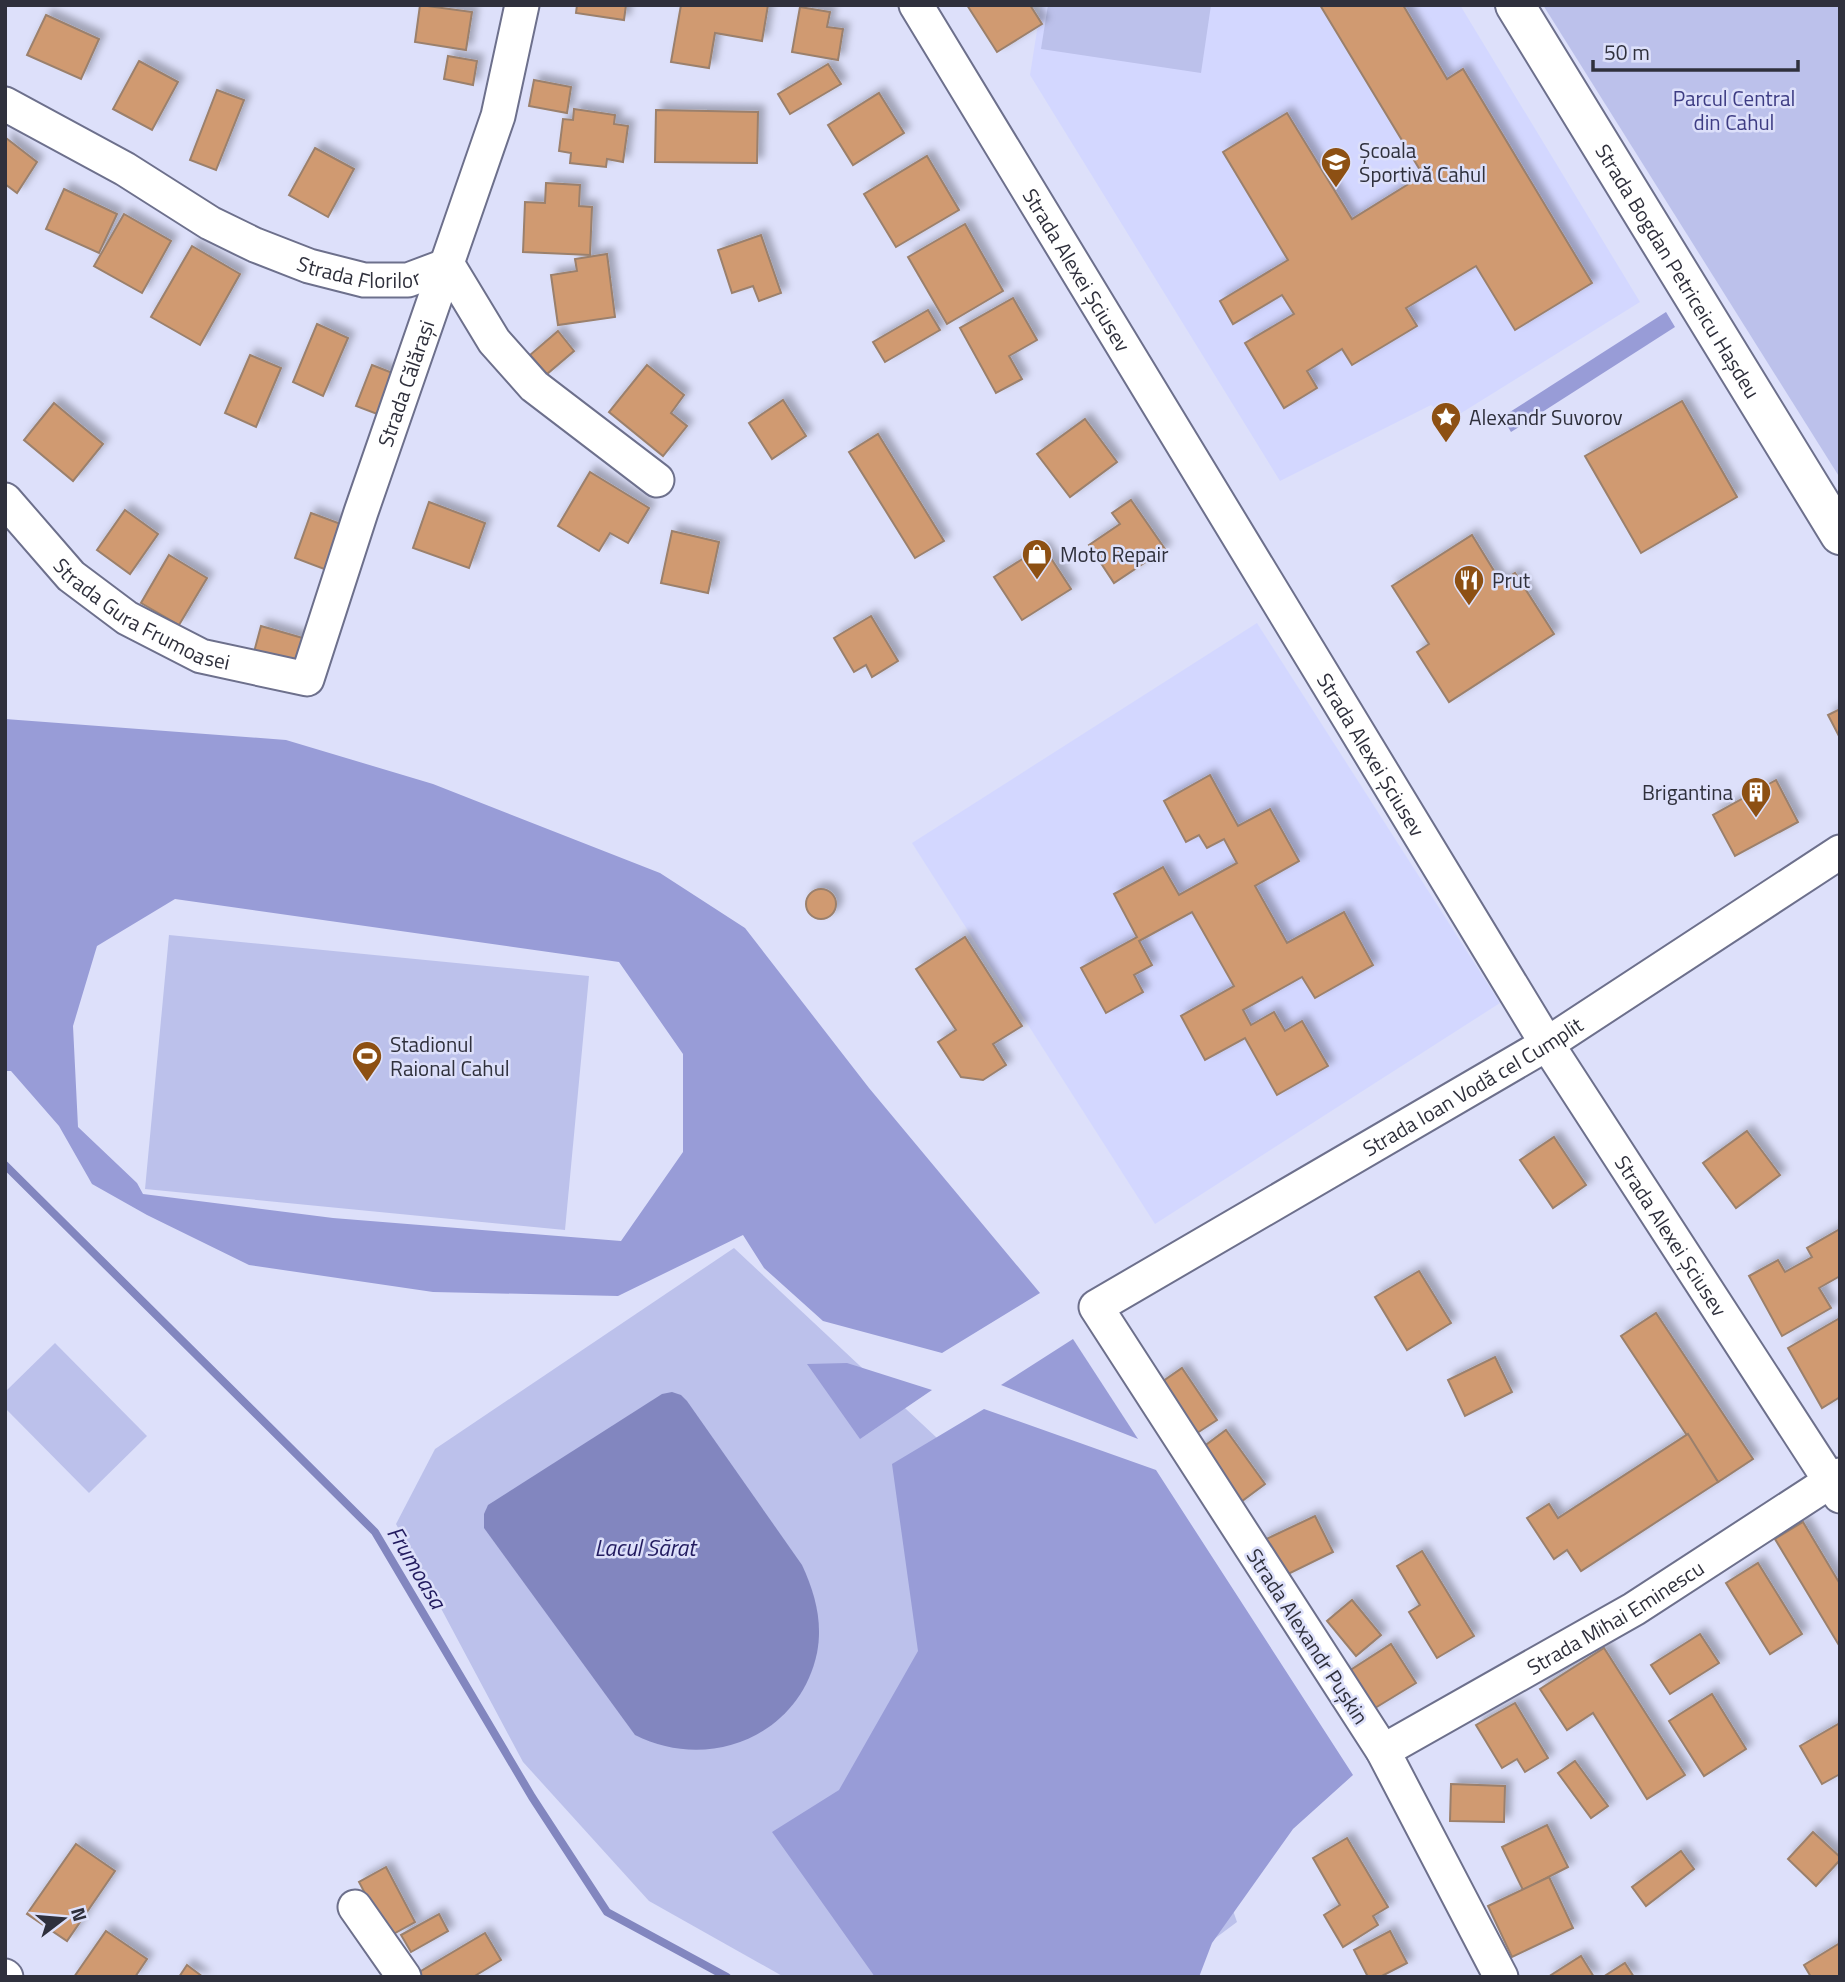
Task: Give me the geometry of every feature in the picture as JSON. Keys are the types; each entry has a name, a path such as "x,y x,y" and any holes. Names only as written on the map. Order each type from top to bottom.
{"main road":[{"name":"Strada Bogdan Petriceicu Hașdeu","path":"1515,5 1840,535"}],"street":[{"name":"Strada Călărași","path":"307,678 361,512 498,116 522,5"},
{"name":"Strada Alexei Șciusev","path":"916,5 1547,1045 1837,1484"},
{"name":"Strada Florilor","path":"5,104 125,169 210,223 309,267 364,280 408,280 447,265 494,341 534,386 657,480"},
{"name":"Strada Gura Frumoasei","path":"5,500 71,576 127,618 201,656 307,678"},
{"name":"Strada Ioan Vodă cel Cumplit","path":"1096,1307 1547,1045 1840,852"},
{"name":"Strada Alexandr Pușkin","path":"1096,1307 1383,1751 1501,1977"},
{"name":"Strada Mihai Eminescu","path":"1383,1751 1634,1609 1837,1484"},
{"path":"355,1907 404,1977"}],"shaded area":[{"name":"Școala Sportivă Cahul","path":"1041,5 1460,5 1640,302 1450,420 1431,405 1280,481 1030,75"},
{"path":"1666,312 1675,327 1511,432 1502,417"},
{"path":"1257,623 1500,1003 1155,1224 912,843"},
{"path":"5,719 286,740 433,784 660,873 745,928 869,1088 1040,1293 942,1353 823,1321 764,1268 743,1235 618,1296 433,1292 249,1265 147,1215 92,1184 59,1126 11,1071 5,1071","holes":["175,899 619,962 683,1054 683,1152 621,1241 333,1218 143,1194 137,1183 78,1127 73,1026 97,946"]},
{"path":"1073,1339 1138,1439 1001,1385"},
{"path":"847,1363 932,1390 860,1439 807,1364"},
{"path":"984,1409 1156,1470 1353,1775 1293,1829 1212,1943 1199,1977 875,1977 772,1832 839,1790 918,1651 892,1464"}],"green space":[{"path":"1048,5 1211,5 1201,73 1041,49"},
{"name":"Parcul Central din Cahul","path":"1543,5 1840,5 1840,478"},
{"name":"Stadionul Raional Cahul","path":"169,935 589,976 565,1230 145,1189"},
{"path":"734,1248 937,1438 1217,1864 1237,1922 1163,1977 784,1977 649,1901 523,1762 396,1524 435,1449"},
{"path":"55,1343 147,1436 89,1493 5,1408 5,1392"}],"water":[{"name":"Lacul Sărat","path":"672,1392 687,1401 802,1565 814,1597 819,1630 817,1653 807,1682 791,1706 771,1726 747,1739 720,1747 692,1750 663,1746 635,1735 484,1528 484,1514 488,1505 662,1394"}],"building":[{"path":"420,5 472,12 466,50 415,42"},
{"path":"577,5 626,5 624,20 576,13"},
{"path":"681,5 768,5 762,41 715,33 709,68 671,62"},
{"path":"967,5 1030,5 1042,24 997,52"},
{"path":"1320,5 1403,5 1447,79 1463,69 1592,283 1515,330 1476,266 1406,308 1417,326 1352,365 1342,349 1307,371 1317,388 1284,408 1245,343 1294,314 1282,295 1233,324 1220,301 1288,260 1223,152 1287,113 1352,219 1423,175"},
{"path":"800,7 830,12 827,27 843,29 838,60 792,52"},
{"path":"46,15 99,39 81,79 27,55"},
{"path":"448,56 477,61 473,85 444,79"},
{"path":"139,61 178,82 152,130 113,109"},
{"path":"828,64 841,84 790,114 778,94"},
{"path":"534,80 571,87 567,113 529,106"},
{"path":"217,90 244,100 216,170 190,160"},
{"path":"879,93 904,133 853,165 828,125"},
{"path":"574,109 615,115 614,124 628,126 623,162 607,159 606,167 570,163 571,153 559,151 563,119 573,120"},
{"path":"656,110 758,112 757,163 655,162"},
{"path":"6,138 37,162 17,193 5,184"},
{"path":"315,148 354,169 328,217 289,195"},
{"path":"927,156 959,210 896,247 864,194"},
{"path":"546,183 580,185 579,206 592,207 590,255 523,252 525,202 545,203"},
{"path":"64,189 117,214 99,253 46,229"},
{"path":"124,214 171,241 142,293 94,266"},
{"path":"965,224 1003,291 947,324 908,257"},
{"path":"761,235 781,293 759,301 753,286 732,293 718,250"},
{"path":"192,246 240,274 200,345 151,317"},
{"path":"607,254 615,317 558,325 551,275 577,271 575,259"},
{"path":"1013,298 1037,340 1009,356 1022,379 996,393 960,328"},
{"path":"928,310 940,330 885,362 873,342"},
{"path":"317,324 348,338 323,396 293,382"},
{"path":"558,331 574,351 547,374 530,355"},
{"path":"250,355 281,368 256,427 225,413"},
{"path":"372,365 408,379 393,420 356,406"},
{"path":"647,365 684,395 671,413 687,426 663,456 609,412"},
{"path":"783,400 806,436 772,459 749,423"},
{"path":"1682,401 1737,497 1641,553 1585,456"},
{"path":"54,403 103,444 73,481 24,440"},
{"path":"1085,419 1117,462 1070,497 1037,454"},
{"path":"878,434 944,541 915,558 849,452"},
{"path":"590,472 649,508 628,543 610,533 599,551 558,526"},
{"path":"1131,500 1165,549 1114,583 1089,545 1120,524 1112,513"},
{"path":"429,502 485,523 469,568 413,548"},
{"path":"125,510 158,534 130,574 97,550"},
{"path":"311,513 357,530 340,575 295,558"},
{"path":"672,531 719,542 708,593 661,583"},
{"path":"1472,535 1501,582 1515,573 1554,634 1449,702 1417,652 1429,644 1392,586"},
{"path":"1043,546 1071,589 1022,620 994,577"},
{"path":"169,555 207,578 179,625 141,603"},
{"path":"871,616 898,661 872,677 866,665 854,672 834,638"},
{"path":"261,626 320,643 313,669 254,652"},
{"path":"1840,709 1840,738 1828,715"},
{"path":"1210,775 1238,826 1270,809 1299,861 1255,886 1287,943 1344,912 1373,965 1315,998 1302,977 1243,1010 1251,1025 1274,1012 1285,1031 1302,1021 1328,1066 1277,1095 1245,1038 1205,1060 1181,1016 1234,986 1192,912 1139,941 1152,965 1134,975 1143,992 1106,1013 1081,968 1137,937 1114,894 1163,867 1179,895 1237,863 1224,839 1207,848 1199,835 1186,842 1164,801"},
{"name":"Brigantina","path":"1776,780 1798,822 1735,856 1713,815"},
{"path":"821,889 832,893 836,904 832,915 821,919 810,915 806,904 810,893"},
{"path":"965,937 1022,1026 993,1044 1006,1065 983,1080 961,1077 938,1042 956,1030 916,969"},
{"path":"1747,1131 1780,1175 1736,1208 1703,1163"},
{"path":"1554,1137 1586,1185 1553,1208 1520,1160"},
{"path":"1840,1229 1840,1276 1819,1288 1831,1308 1782,1336 1749,1276 1778,1260 1785,1272 1812,1257 1807,1248"},
{"path":"1419,1271 1451,1323 1407,1350 1375,1297"},
{"path":"1656,1313 1753,1459 1718,1482 1621,1336"},
{"path":"1840,1318 1840,1397 1822,1408 1788,1348"},
{"path":"1495,1357 1512,1392 1465,1416 1448,1380"},
{"path":"1182,1368 1217,1420 1191,1437 1156,1386"},
{"path":"1226,1430 1265,1484 1234,1507 1195,1453"},
{"path":"1688,1434 1718,1482 1581,1571 1567,1550 1554,1559 1527,1518 1549,1504 1558,1518"},
{"path":"1315,1516 1333,1552 1278,1579 1260,1542"},
{"path":"1803,1522 1840,1584 1840,1647 1775,1539"},
{"path":"1422,1551 1474,1636 1437,1658 1409,1612 1420,1605 1397,1566"},
{"path":"1758,1563 1802,1634 1770,1654 1726,1583"},
{"path":"1352,1600 1381,1635 1356,1656 1327,1621"},
{"path":"1700,1634 1719,1663 1670,1694 1651,1665"},
{"path":"1391,1644 1416,1683 1362,1716 1338,1678"},
{"path":"1604,1648 1685,1775 1647,1799 1593,1713 1567,1730 1540,1689"},
{"path":"1712,1694 1746,1749 1704,1776 1669,1721"},
{"path":"1515,1703 1548,1758 1525,1772 1517,1759 1502,1768 1476,1725"},
{"path":"1840,1723 1840,1774 1822,1784 1800,1746"},
{"path":"1575,1761 1608,1806 1591,1818 1558,1773"},
{"path":"1451,1784 1505,1786 1504,1822 1450,1821"},
{"path":"1547,1825 1568,1867 1523,1890 1502,1847"},
{"path":"1813,1832 1840,1857 1816,1886 1788,1859"},
{"path":"1347,1838 1388,1907 1373,1916 1378,1925 1343,1947 1324,1915 1340,1905 1313,1858"},
{"path":"76,1844 115,1871 67,1941 27,1914"},
{"path":"1681,1851 1694,1869 1646,1906 1632,1887"},
{"path":"386,1867 415,1922 388,1937 359,1882"},
{"path":"1549,1877 1573,1928 1512,1957 1488,1906"},
{"path":"439,1914 448,1931 411,1952 401,1935"},
{"path":"106,1931 147,1959 135,1977 74,1977"},
{"path":"1390,1931 1407,1963 1380,1977 1368,1977 1354,1950"},
{"path":"485,1933 501,1960 473,1977 417,1977 416,1974"},
{"path":"1840,1943 1840,1977 1811,1977 1804,1965"},
{"path":"1581,1956 1594,1977 1548,1977"},
{"path":"1625,1963 1634,1977 1603,1977"},
{"path":"187,1965 203,1977 179,1977"}],"waterway":[{"name":"Frumoasa","path":"5,1165 375,1532 532,1797 607,1912 727,1977"}],"place":[{"name":"Școala Sportivă Cahul","path":"1336,189"},
{"name":"Alexandr Suvorov","path":"1446,444"},
{"name":"Moto Repair","path":"1037,581"},
{"name":"Prut","path":"1469,607"},
{"name":"Brigantina","path":"1756,819"},
{"name":"Stadionul Raional Cahul","path":"367,1083"}]}
